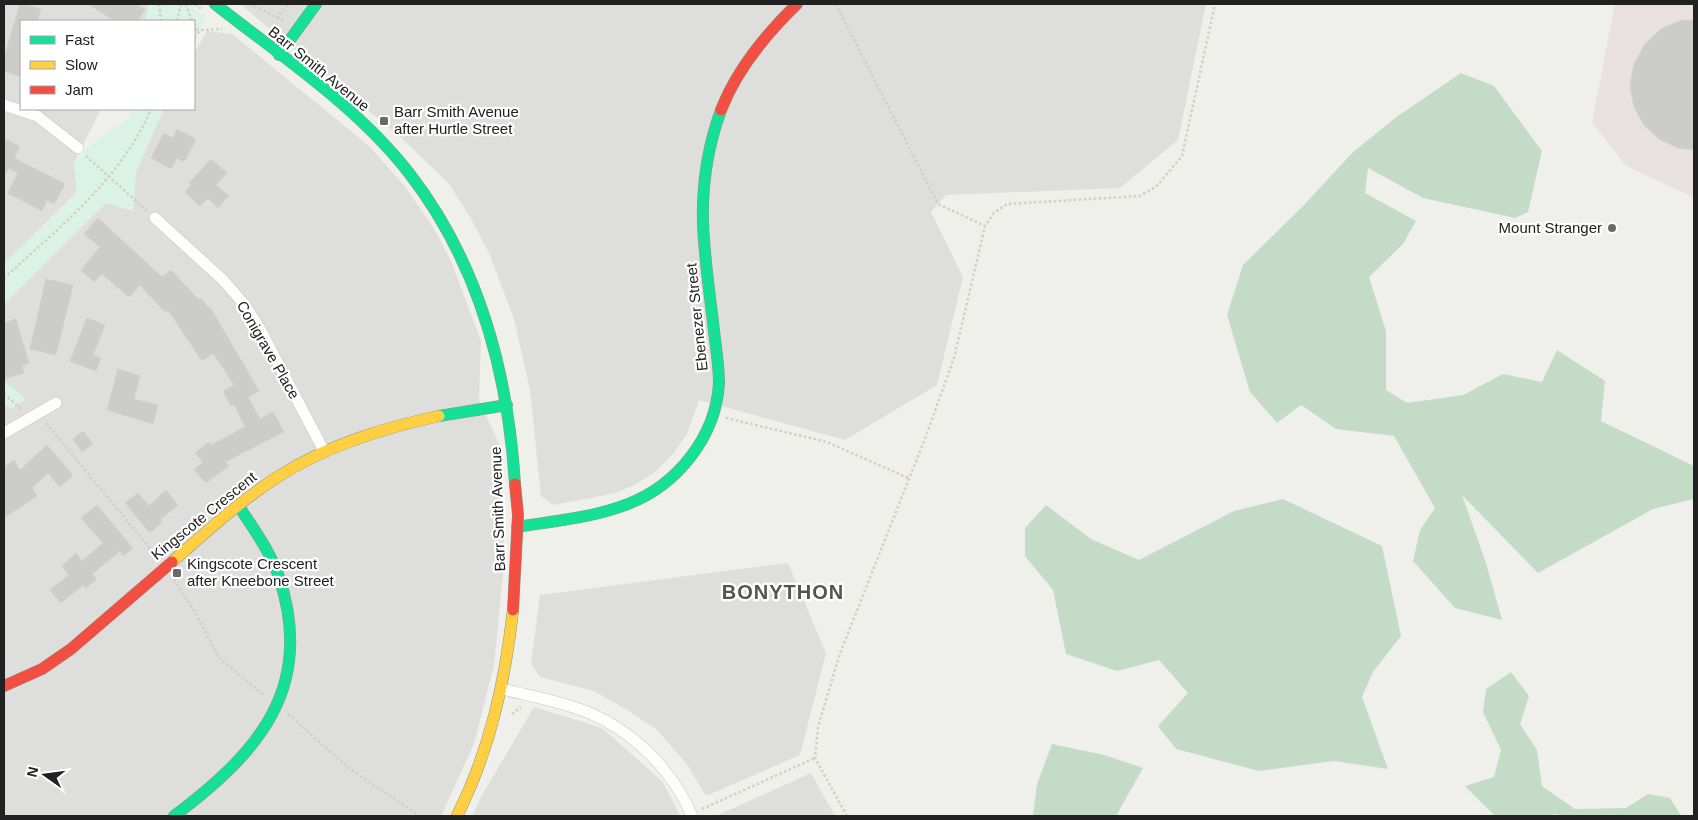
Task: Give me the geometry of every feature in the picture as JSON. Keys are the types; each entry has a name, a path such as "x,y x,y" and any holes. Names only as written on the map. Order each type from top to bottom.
{"street":[{"name":"Barr Smith Avenue","path":"215,4 374,134 410,174 440,216 475,283 493,338 507,405 515,466 517,527 515,609 502,689 496,712 475,780 457,816"},
{"path":"279,55 316,4"},
{"name":"Ebenezer Street","path":"517,527 600,514 646,495 672,477 693,455 708,430 717,402 718,372 703,228 704,183 708,154 721,112 738,73 771,27 797,4"},
{"path":"4,105 37,116 78,148"},
{"name":"Conigrave Place","path":"155,218 223,280 244,304 324,451"},
{"path":"4,433 56,403"},
{"name":"Kingscote Crescent","path":"4,686 42,669 71,649 238,505 279,476 324,451 390,427 437,416 507,405"},
{"path":"174,816 193,803 243,759 263,733 277,706 288,674 291,641 284,592 264,545 238,505"},
{"path":"502,689 576,708 629,736 652,755 670,776 692,815"}],"path":[{"path":"159,4 161,20"},
{"path":"176,20 181,4"},
{"path":"186,4 192,20"},
{"path":"194,4 207,14"},
{"path":"276,18 289,4"},
{"path":"836,4 938,204 985,226"},
{"path":"847,816 815,758 818,727 839,656 954,358 985,226 994,212 1007,204 1138,196 1156,188 1182,156 1215,4"},
{"path":"250,5 289,23"},
{"path":"195,36 198,31 209,28 227,30 220,25"},
{"path":"195,26 198,31"},
{"path":"4,278 61,226 108,176 144,126 151,110"},
{"path":"78,148 155,218"},
{"path":"4,394 20,409 48,424 165,568 195,612 219,658 357,773 420,816"},
{"path":"712,415 827,442 908,478"},
{"path":"496,712 511,715 524,707"},
{"path":"692,815 815,758"}],"shaded area":[{"path":"4,4 152,4 144,20 20,20 20,110 100,110 74,163 77,192 4,264"},
{"path":"240,4 1206,4 1178,140 1120,188 946,195 931,212 963,277 937,385 845,440 699,400 687,434 673,454 655,472 616,493 553,505 541,496 530,390 514,319 489,253 470,217 449,184 407,143"},
{"path":"1615,4 1694,4 1693,197 1626,166 1592,122"},
{"path":"207,31 232,34 368,145 404,185 435,230 451,261 481,341 479,400 500,446 504,513 504,565 494,665 474,744 441,816 4,816 4,304 106,203 160,110 195,110 195,51"},
{"path":"788,563 826,653 800,755 706,796 686,763 657,730 594,691 540,677 531,664 540,595"},
{"path":"534,707 602,728 663,782 680,816 472,816 481,797"},
{"path":"811,773 835,816 716,816"}],"green space":[{"path":"148,4 197,4 195,10 206,15 195,40 195,20 147,20"},
{"path":"1461,73 1494,86 1542,151 1528,212 1515,218 1423,198 1368,168 1365,193 1416,221 1403,244 1369,277 1386,331 1386,390 1407,403 1463,395 1503,374 1542,382 1557,350 1605,381 1601,421 1694,466 1694,499 1653,509 1538,573 1462,495 1486,563 1502,620 1455,608 1413,561 1420,530 1435,508 1394,436 1336,429 1301,405 1277,423 1250,392 1227,315 1243,265 1304,205 1352,153 1395,118"},
{"path":"132,110 164,110 136,172 133,211 106,203 4,304 4,264 77,193 74,163 96,140 129,119"},
{"path":"4,381 26,399 11,409 4,404"},
{"path":"1283,499 1382,546 1401,636 1373,672 1362,697 1388,769 1334,761 1259,771 1176,749 1158,726 1188,693 1159,660 1117,671 1066,654 1053,590 1025,556 1025,528 1046,505 1091,539 1139,560 1234,511"},
{"path":"1511,672 1529,696 1520,724 1537,750 1542,786 1575,809 1626,808 1648,794 1670,798 1681,816 1559,816 1556,814 1545,816 1495,816 1465,786 1494,777 1501,750 1483,712 1486,689"},
{"path":"1052,744 1104,755 1143,768 1116,816 1033,816 1037,784"}],"building":[{"path":"20,4 41,9 37,20 20,20 20,77 4,71 4,58"},
{"path":"88,4 135,4 145,9 139,20 113,20"},
{"path":"1682,20 1694,20 1694,150 1678,148 1659,139 1644,125 1634,107 1630,86 1634,64 1645,44 1661,29"},
{"path":"177,129 196,139 184,162 177,158 171,169 151,158 164,133 173,138"},
{"path":"4,138 20,147 14,158 65,184 54,204 47,200 42,211 8,193 18,173 9,168 4,177"},
{"path":"211,159 227,173 216,185 229,196 218,208 208,198 200,206 185,192 191,185 189,183"},
{"path":"98,218 162,277 171,270 199,300 202,299 208,308 210,307 259,391 248,397 260,419 273,412 284,432 225,462 229,466 206,483 194,470 203,462 195,453 209,442 211,445 245,427 234,404 231,406 223,391 234,385 213,353 202,361 168,310 166,313 140,285 129,297 102,274 94,282 81,270 100,247 84,234"},
{"path":"46,279 73,285 56,355 30,349"},
{"path":"87,318 105,325 93,355 101,358 96,371 70,361"},
{"path":"16,319 29,363 22,366 24,373 4,379 4,323"},
{"path":"118,369 140,376 134,399 158,405 153,424 107,410"},
{"path":"83,431 93,444 82,452 73,439"},
{"path":"47,445 73,475 60,487 48,473 32,488 37,496 4,518 4,467 14,460 20,470"},
{"path":"166,490 178,505 160,520 162,522 150,533 125,503 138,493 149,506"},
{"path":"97,505 133,548 123,556 120,551 92,574 97,579 86,588 83,585 61,603 50,590 69,575 62,566 76,553 82,561 103,543 81,518"}],"traffic: fast":[{"path":"215,4 317,83 366,126 409,173 433,208 454,244 486,320 497,360 505,401 515,484"},
{"path":"279,55 316,4"},
{"path":"517,527 587,516 614,509 646,496 678,472 702,440 716,403 719,383 707,276 703,207 709,151 721,110"},
{"path":"439,416 507,405"},
{"path":"174,816 231,768 254,742 272,714 284,685 290,652 289,617 279,577 266,549 238,505"}],"traffic: slow":[{"path":"172,562 237,506 298,465 356,439 397,426 439,416"},
{"path":"457,816 469,791 487,741 506,663 513,610"}],"traffic: jam":[{"path":"721,110 735,80 753,53 797,4"},
{"path":"513,610 518,515 515,484"},
{"path":"4,686 42,669 71,649 172,562"}],"place":[{"name":"Barr Smith Avenue after Hurtle Street","path":"384,121"},
{"name":"Mount Stranger","path":"1612,228"},
{"name":"Kingscote Crescent after Kneebone Street","path":"177,573"}],"district":[{"name":"BONYTHON","path":"783,592"}]}
